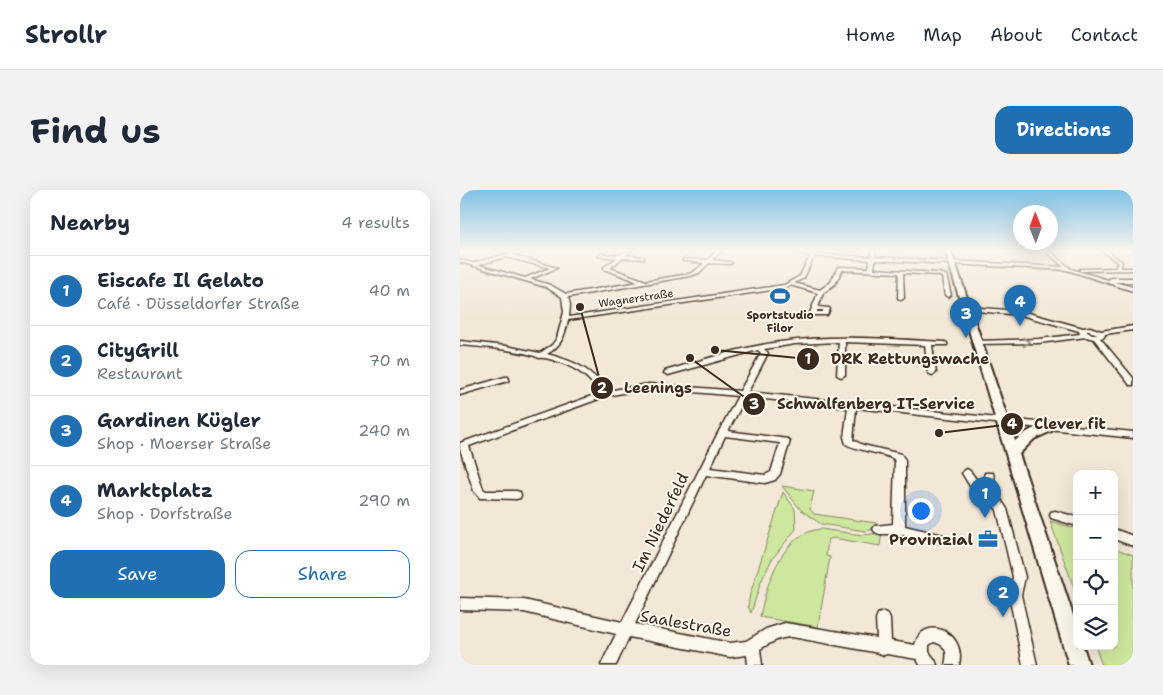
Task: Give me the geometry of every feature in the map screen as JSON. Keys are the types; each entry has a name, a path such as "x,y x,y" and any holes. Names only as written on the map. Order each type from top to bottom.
{"main road":[{"path":"955,272 1079,665"},
{"path":"1012,454 1020,441 1031,433 1052,426"}],"street":[{"path":"496,272 548,286 566,296 568,302 558,343 539,356"},
{"path":"524,280 544,272"},
{"path":"617,272 646,283"},
{"path":"566,296 690,275 697,272"},
{"path":"792,284 802,277 804,272"},
{"path":"815,308 821,292 834,283 838,272"},
{"path":"901,272 901,298"},
{"path":"904,272 944,276 948,295"},
{"path":"1078,272 1133,289"},
{"path":"1104,280 1133,280"},
{"path":"792,284 821,292"},
{"name":"Wagnerstraße","path":"565,318 778,288 792,284"},
{"path":"967,309 1021,313 1084,332"},
{"path":"1099,335 1133,328"},
{"path":"978,343 1049,340 1093,330 1099,335 1133,384"},
{"path":"841,375 842,340"},
{"path":"668,373 760,348 794,342 842,340 945,344"},
{"path":"460,343 495,347 560,360 583,370 605,394"},
{"path":"928,343 932,372"},
{"name":"Im Niederfeld","path":"608,665 722,433 765,353 760,348"},
{"path":"460,393 505,379"},
{"path":"516,495 484,495 479,491 462,445 605,394 649,386 744,394 1133,435"},
{"path":"852,405 849,442 864,449 890,452 898,456 900,460 899,529"},
{"path":"704,471 765,479 771,478 775,474 785,441 722,433"},
{"path":"993,496 978,490 969,476 990,479 993,496 1002,509 1019,577 1015,595 1030,665"},
{"path":"1055,515 1073,521"},
{"path":"879,529 899,529 939,538"},
{"path":"1118,535 1133,540"},
{"name":"Saalestraße","path":"460,604 524,606 730,650 744,649 780,629 884,648 926,659"},
{"path":"883,619 884,648"},
{"path":"926,659 921,645 925,638 931,635 941,637 947,640 954,650 952,665"},
{"path":"753,645 756,665"}],"green space":[{"path":"782,486 814,491 810,509 814,514 876,523 876,529 865,531 821,524 801,510"},
{"path":"783,492 795,509 796,529 772,559 761,582 751,613 748,606 750,594"},
{"path":"1050,521 1073,528 1073,585"},
{"path":"821,529 862,535 882,533 880,546 833,538 828,540 826,556 830,557 818,627 760,617 772,576 786,550 807,532"},
{"path":"1118,549 1133,555 1133,665 1102,665 1096,650 1118,650"}],"place":[{"name":"Sportstudio Filor","path":"780,296"},
{"name":"Leenings","path":"580,307"},
{"name":"Marktplatz","path":"1020,326"},
{"name":"Gardinen Kügler","path":"966,338"},
{"name":"DRK Rettungswache","path":"715,350"},
{"name":"Schwalfenberg IT-Service","path":"690,358"},
{"name":"Clever fit","path":"939,433"},
{"name":"Eiscafe Il Gelato","path":"985,518"},
{"name":"Provinzial","path":"988,539"},
{"name":"CityGrill","path":"1003,617"}]}
